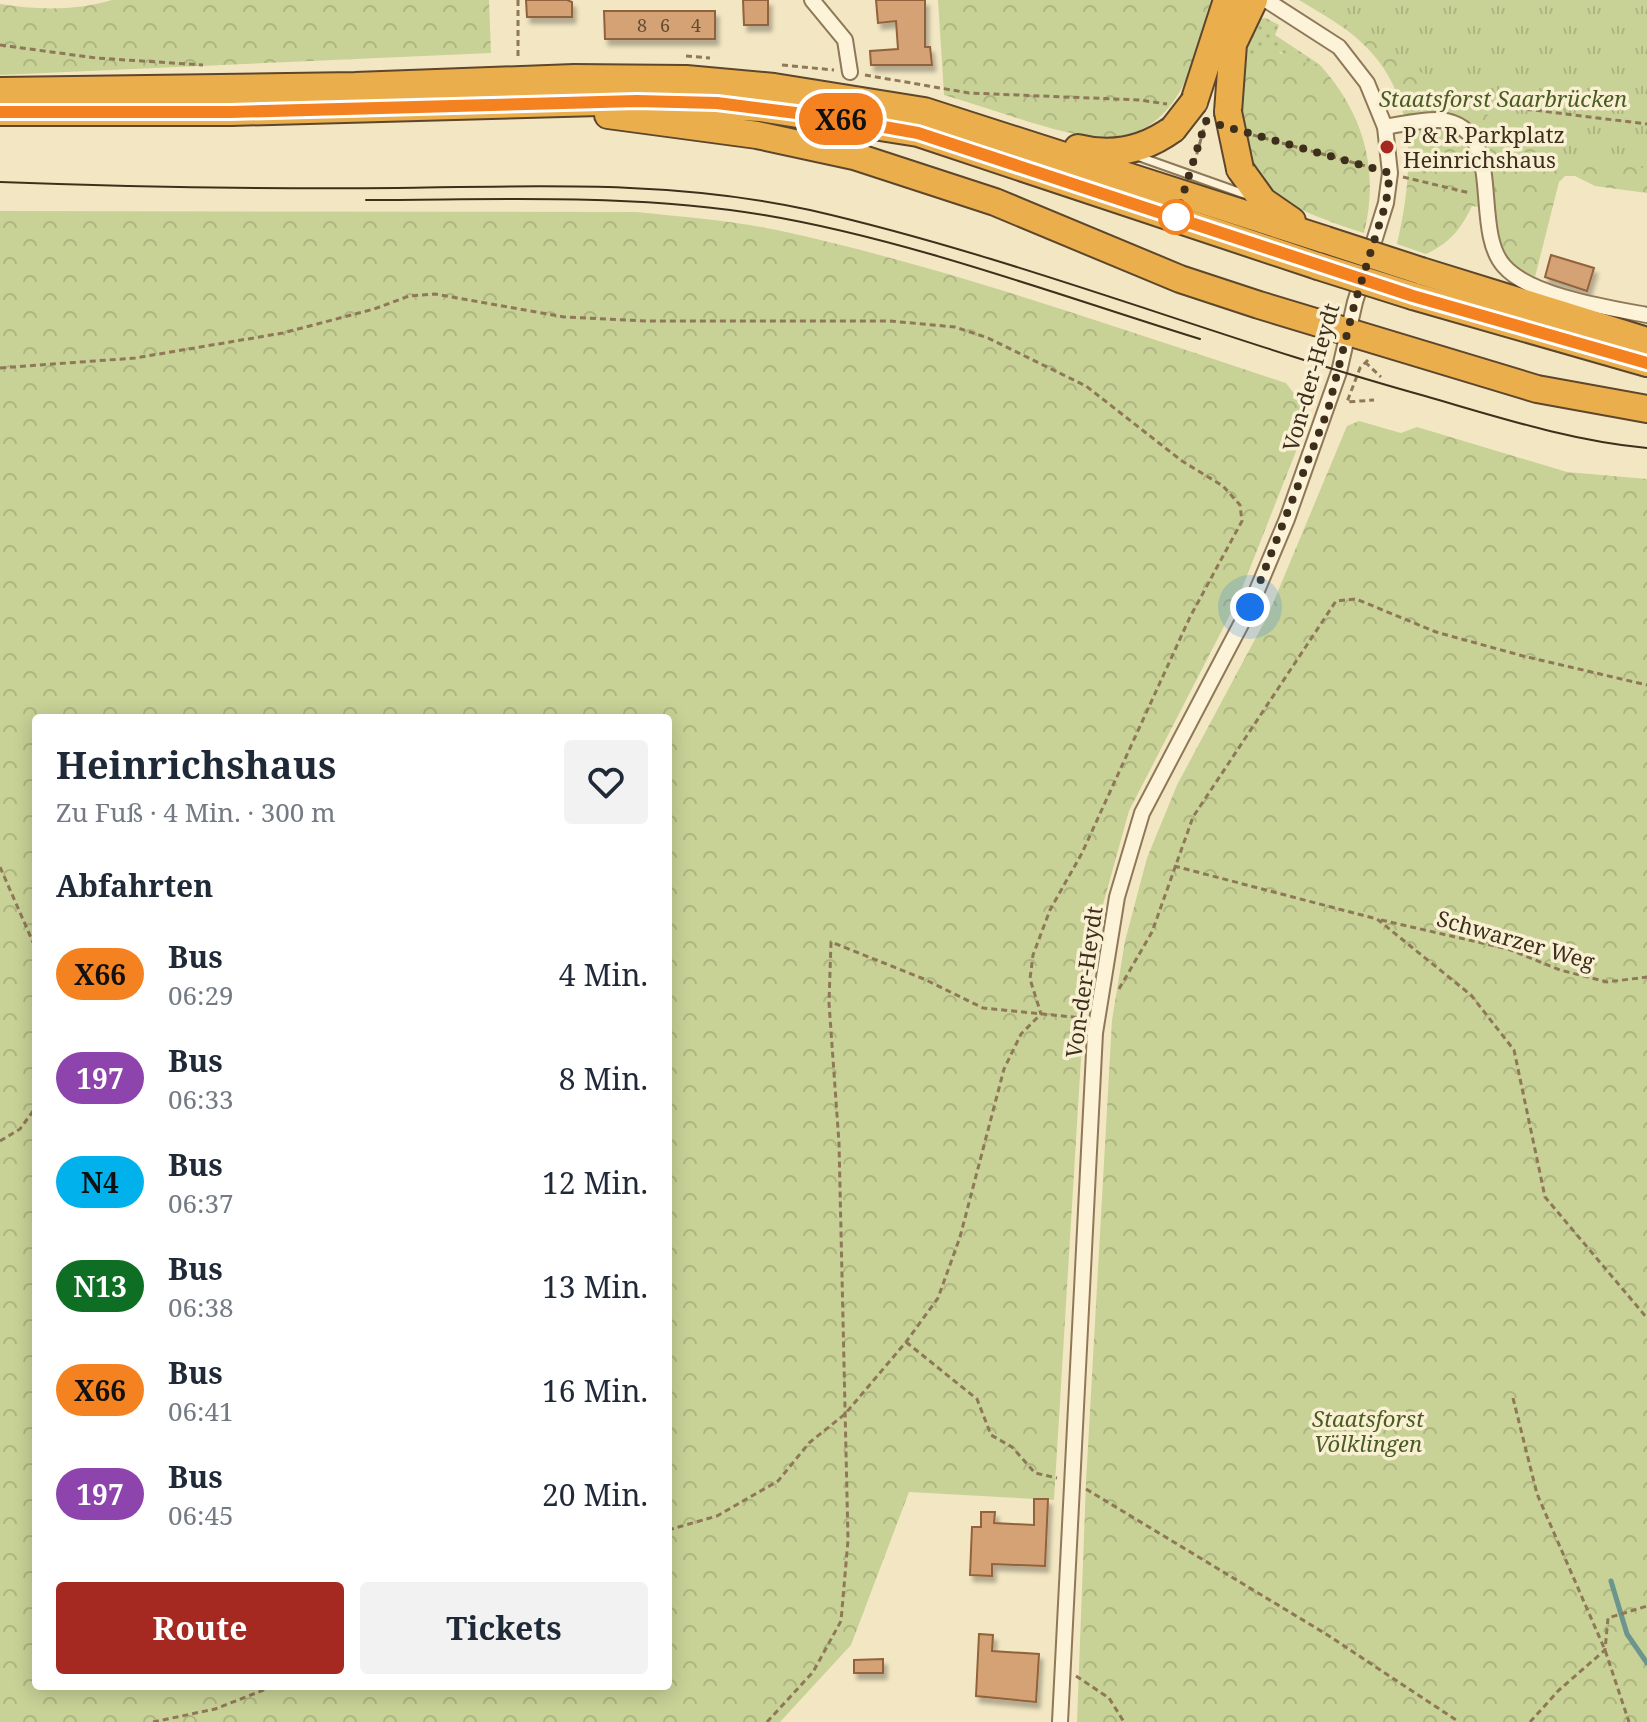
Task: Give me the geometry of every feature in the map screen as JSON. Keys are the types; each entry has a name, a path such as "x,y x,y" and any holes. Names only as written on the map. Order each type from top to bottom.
{"highway":[{"path":"995,133 1052,140 1090,151 1120,152 1156,141 1184,113 1227,0"},
{"path":"1254,0 1233,44 1228,112 1240,169 1263,201 1326,240"},
{"path":"0,91 340,87 574,78 686,79 883,102 995,133 1647,341"},
{"path":"0,112 231,112 692,102 878,125 990,155 1413,296 1647,363"},
{"path":"502,104 714,128 854,156 995,202 1180,279 1347,333 1537,389 1647,409"}],"street":[{"path":"812,0 845,40 850,72"},
{"name":"Von-der-Heydt","path":"1060,1722 1096,1019 1117,897 1142,813 1250,607 1328,410 1357,296 1386,203 1390,173 1385,127 1367,83 1339,47 1266,0"},
{"path":"1385,127 1441,120 1467,133 1482,157 1485,196 1496,255 1516,276 1576,299 1647,315"}],"lane":[{"path":"1120,152 1263,201"}],"path":[{"path":"518,0 518,62"},
{"path":"850,72 969,93 1139,100 1184,113 1206,121 1191,175"},
{"path":"1424,121 1443,99 1647,124"},
{"path":"1248,134 1485,196"},
{"path":"0,368 135,358 268,336 374,309 409,296 435,294 564,317 662,321 890,321 955,327 988,338 1086,386 1182,461 1223,486 1240,505 1242,521 1190,617 1082,853 1050,910 1033,955 1030,979 1041,1014"},
{"path":"1370,355 1347,402 1374,400"},
{"path":"1365,362 1381,377"},
{"path":"1116,994 1152,932 1193,817 1336,601 1356,599 1436,632 1647,685"},
{"name":"Schwarzer Weg","path":"1173,866 1508,949 1560,970 1607,982 1647,977"},
{"path":"0,867 32,940"},
{"path":"1377,919 1471,995 1514,1050 1545,1197 1647,1318"},
{"path":"767,1722 813,1672 841,1621 848,1540 839,1143 829,1003 831,942 924,979 983,1008 1096,1019"},
{"path":"672,1529 717,1516 778,1481 809,1443 845,1414 906,1342 938,1298 960,1237 1004,1069 1021,1034 1041,1014"},
{"path":"0,1141 20,1129 32,1112"},
{"path":"906,1342 977,1399 991,1435 1012,1447 1035,1473 1070,1480 1326,1634 1459,1722"},
{"path":"1513,1398 1537,1494 1605,1650 1629,1722"},
{"path":"1530,1722 1559,1690 1605,1650 1608,1618 1647,1606"},
{"path":"1062,1669 1109,1698 1124,1722"},
{"path":"153,1722 215,1709 264,1690"}],"green space":[{"path":"112,0 489,0 491,53 0,75 0,4 56,8"},
{"path":"938,0 1211,0 1194,62 1173,103 1147,127 1117,136 1082,135 1042,126 944,95"},
{"name":"Staatsforst Saarbrücken","path":"1299,0 1647,0 1647,193 1595,186 1575,176 1565,176 1559,182 1535,277 1515,265 1503,251 1494,209 1472,206 1454,234 1426,254 1397,244 1408,164 1403,111 1394,86 1380,63 1361,42"},
{"name":"Staatsforst Saarbrücken","path":"1308,0 1647,0 1647,168 1563,163"},
{"path":"1266,18 1279,25 1275,35 1319,64 1297,64 1281,52 1239,65 1257,19"},
{"path":"1267,50 1319,64 1347,102 1364,142 1368,164 1370,186 1364,233 1298,208 1276,194 1261,179 1251,160 1245,135 1239,65 1253,54"},
{"path":"0,211 636,212 730,222 786,232 913,264 1286,383 1307,411 1306,426 1237,601 1129,811 1094,937 1083,1026 1054,1500 909,1492 851,1645 780,1722 0,1722"},
{"name":"Staatsforst Völklingen","path":"1359,421 1401,433 1417,427 1567,472 1647,479 1647,1722 1077,1722 1086,1482 1112,1020 1125,941 1147,858 1177,785 1268,615 1347,426"}],"building":[{"path":"526,0 567,0 572,2 572,17 527,17"},
{"path":"743,0 768,0 768,25 744,25"},
{"path":"876,0 925,0 925,47 930,47 932,65 871,65 870,51 898,49 896,21 878,23"},
{"path":"604,11 715,11 715,39 605,39"},
{"path":"1551,255 1594,268 1587,291 1545,277"},
{"path":"1034,1499 1048,1499 1045,1566 992,1564 992,1576 970,1575 972,1527 981,1527 981,1512 995,1512 994,1523 1034,1525"},
{"path":"979,1634 993,1635 992,1651 1039,1654 1036,1702 976,1696"},
{"path":"883,1659 883,1673 854,1673 854,1660"}],"waterway":[{"path":"1611,1581 1627,1634 1647,1663"}],"tram line":[{"path":"0,182 248,188 605,187 759,200 888,229 965,251 1271,350 1507,420 1591,440 1647,448"},
{"path":"366,200 616,201 665,203 764,215 818,225 928,253 1200,339"}],"bus line":[{"name":"X66","path":"0,112 231,112 680,101 828,117 918,133 1413,296 1647,363"}],"place":[{"name":"P & R Parkplatz Heinrichshaus","path":"1387,147"}],"route":[{"path":"1176,217 1206,121 1390,173 1386,203 1355,302 1328,410 1250,607"}]}
